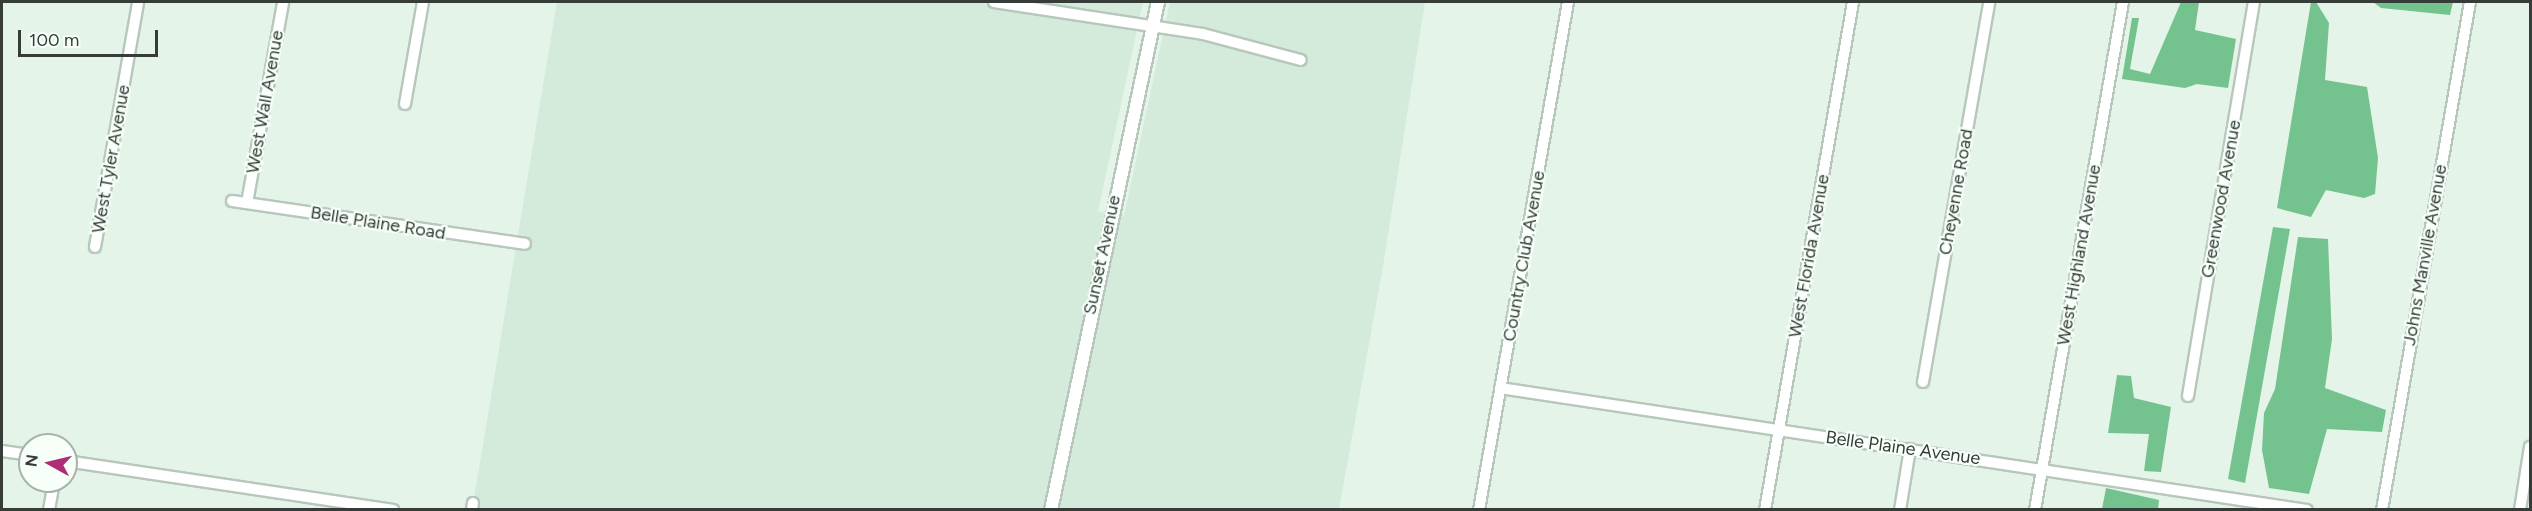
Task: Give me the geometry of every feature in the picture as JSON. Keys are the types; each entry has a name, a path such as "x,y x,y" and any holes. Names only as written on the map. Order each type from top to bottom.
{"street":[{"name":"West Tyler Avenue","path":"95,247 138,2"},
{"name":"West Wall Avenue","path":"247,203 283,2"},
{"path":"405,104 423,2"},
{"path":"994,2 1241,42 1301,60"},
{"name":"Sunset Avenue","path":"1051,510 1095,283 1158,2"},
{"name":"Country Club Avenue","path":"1479,510 1568,2"},
{"name":"West Florida Avenue","path":"1765,510 1853,2"},
{"name":"Cheyenne Road","path":"1923,382 1989,2"},
{"name":"West Highland Avenue","path":"2035,510 2123,2"},
{"name":"Greenwood Avenue","path":"2188,396 2254,2"},
{"name":"Johns Manville Avenue","path":"2382,510 2470,2"},
{"name":"Belle Plaine Road","path":"232,201 525,244"},
{"name":"Belle Plaine Avenue","path":"1500,388 2042,469 2248,505 2307,510"},
{"path":"2520,510 2530,447"},
{"path":"1900,510 1910,450"},
{"path":"2,451 18,453"},
{"path":"78,462 336,506 393,510"},
{"path":"49,510 52,493"}],"shaded area":[{"path":"557,2 1143,2 1098,211 1124,216 1170,2 1425,2 1383,266 1339,509 472,510"}],"green space":[{"path":"2181,2 2199,2 2195,30 2236,39 2228,88 2197,84 2185,88 2122,79 2132,18 2139,18 2130,69 2150,74"},
{"path":"2311,2 2316,2 2329,23 2325,80 2367,87 2378,158 2375,194 2364,198 2326,190 2311,217 2277,208"},
{"path":"2373,2 2453,2 2450,15 2381,8"},
{"path":"2273,227 2290,229 2245,483 2228,479"},
{"path":"2298,237 2328,239 2332,339 2325,388 2386,410 2382,432 2327,429 2309,494 2269,488 2262,450 2264,413 2275,389"},
{"path":"2117,375 2131,376 2134,398 2171,407 2161,472 2144,471 2149,434 2108,433"},
{"path":"2106,488 2159,500 2158,509 2102,509"}]}
